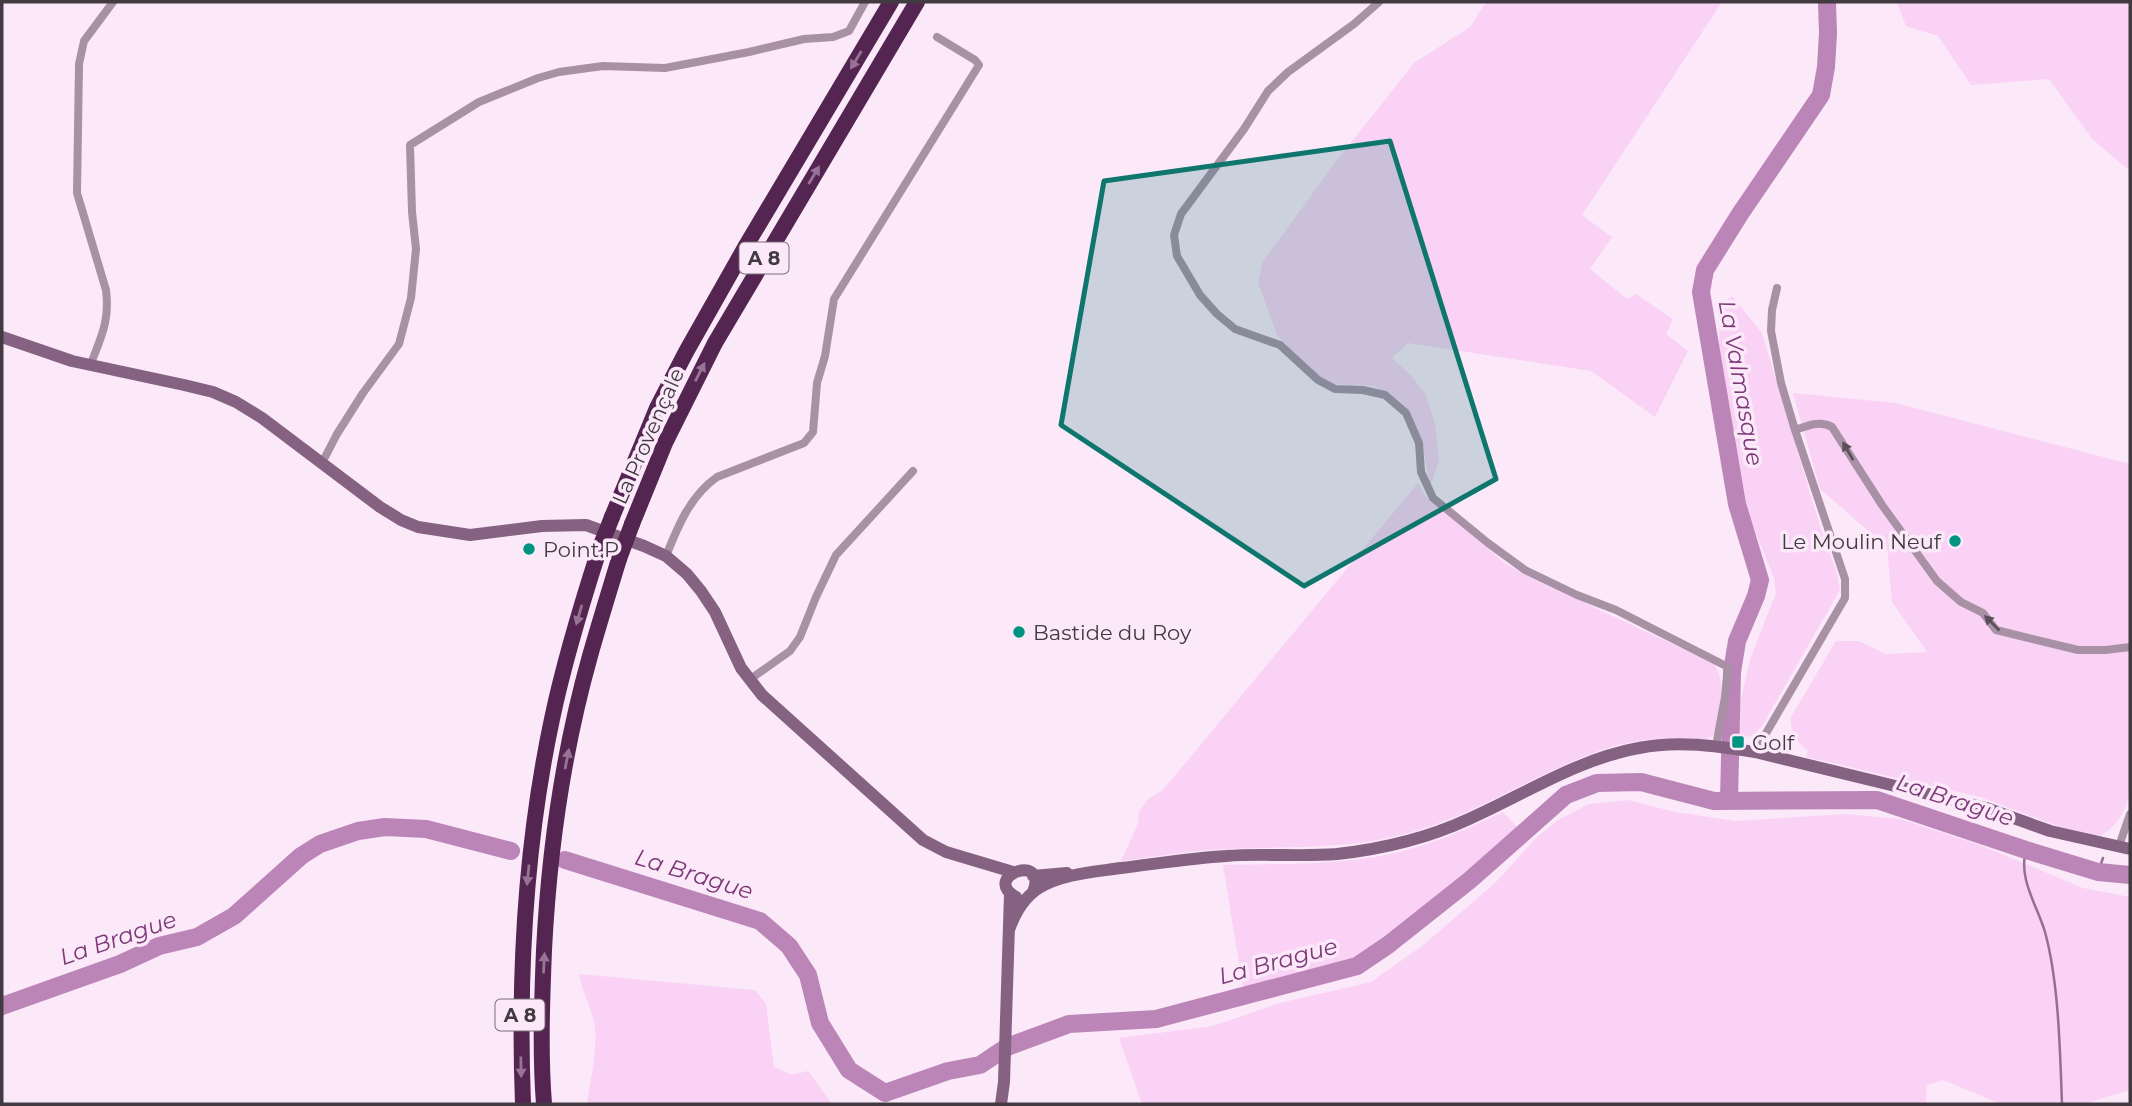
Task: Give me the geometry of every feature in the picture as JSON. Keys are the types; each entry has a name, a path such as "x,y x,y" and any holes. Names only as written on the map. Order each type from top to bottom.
{"highway":[{"name":"La Provençale","path":"523,1104 520,1000 523,925 534,824 551,719 599,550 657,408 691,342 891,2"},
{"name":"La Provençale","path":"544,1104 542,1016 546,926 555,826 589,658 619,559 665,443 715,343 917,2"}],"street":[{"path":"90,366 107,321 108,305 77,192 79,64 84,41 113,2"},
{"path":"321,463 350,414 399,344 411,298 416,249 410,145 479,102 538,78 603,66 665,68 804,39 833,37 849,30 865,2"},
{"path":"1379,2 1354,24 1288,72 1268,91 1244,129 1181,214 1174,235 1177,256 1200,295 1235,329 1280,345 1318,380 1335,389 1363,390 1385,395 1406,414 1419,443 1421,472 1433,498 1488,543 1525,570 1616,610 1728,667 1725,697 1726,747"},
{"path":"666,556 679,525 704,486 717,477 804,443 810,438 813,432 817,383 825,356 834,299 979,65 937,37"},
{"path":"1755,751 1845,598 1845,579 1781,383 1771,331 1777,288"},
{"path":"2,337 90,366 203,390 236,402 262,418 380,507 418,527 470,536 542,526 586,525 644,545 666,556 687,574 715,612 749,680 786,718 923,839 946,852 977,862 1010,883 1018,898 1054,881 1091,872"},
{"path":"1795,430 1825,423 1832,427 1882,505 1937,582 1961,601 1983,613 1996,631 2078,650 2130,647"},
{"path":"749,680 790,651 800,637 836,555 913,471"},
{"path":"1033,876 1225,856 1335,854 1375,849 1437,832 1467,820 1591,760 1642,747 1690,744 1755,751 1986,808 2050,831 2125,848 2130,814"},
{"path":"1001,1104 1004,1082 1010,883 1017,870 1026,870 1033,876 1035,887 1013,919 1009,930"}],"highlighted area":[{"path":"1390,141 1496,479 1304,586 1061,425 1104,181"}],"shaded area":[{"path":"1486,2 1722,2 1582,215 1612,237 1590,269 1627,299 1636,294 1673,319 1666,334 1688,351 1655,417 1591,371 1408,343 1392,358 1411,375 1426,395 1435,424 1439,460 1430,488 1423,445 1395,399 1375,386 1330,384 1308,368 1277,335 1258,283 1262,263 1334,164 1414,63 1470,27"},
{"path":"1897,2 2130,2 2130,171 2092,139 2049,79 1971,85 1938,36 1906,26"},
{"path":"1732,296 1762,333 1840,590 1762,726 1753,735 1744,738 1736,734 1735,727 1750,659 1776,593 1774,578 1749,517 1727,404 1719,347 1720,305"},
{"path":"1793,393 1895,403 2130,464 2130,789 2124,811 2116,823 2098,838 1980,797 1806,757 1808,751 1795,736 1791,717 1836,641 1858,641 1886,654 1927,652 1892,602 1887,547 1820,489"},
{"path":"1418,483 1425,496 1462,524 1503,562 1531,578 1713,663 1720,679 1722,699 1713,736 1706,739 1646,740 1611,747 1558,768 1455,817 1379,840 1336,845 1200,851 1121,861 1138,824 1139,812 1148,799 1163,790"},
{"path":"1628,800 1675,812 1736,821 1844,814 1901,819 1980,845 2083,888 2130,897 2130,1090 2084,1104 2001,1104 1943,1080 1927,1085 1926,1104 1142,1104 1119,1038 1213,1026 1280,1003 1371,982 1422,946 1472,903 1497,881 1536,838 1558,820 1589,804"},
{"path":"1503,812 1518,828 1508,840 1359,959 1332,968 1243,988 1223,865 1318,863 1375,857 1440,839"},
{"path":"579,974 755,990 766,1004 774,1067 792,1075 808,1071 832,1104 587,1104 594,1063 595,1030"}],"waterway":[{"name":"La Valmasque","path":"1729,800 1732,672 1737,641 1760,580 1737,504 1701,292 1705,270 1821,95 1826,67 1827,2"},
{"name":"La Brague","path":"565,860 760,921 789,946 808,975 820,1023 849,1070 885,1093 948,1071 980,1065 1007,1047 1069,1024 1156,1019 1357,966 1470,880 1566,795 1597,783 1641,782 1714,801 1877,800 2098,872 2130,875"},
{"name":"La Brague","path":"2,1006 120,964 159,946 197,937 234,916 301,856 320,844 358,831 385,827 426,829 511,851"},
{"path":"2026,850 2026,882 2045,932 2053,973 2062,1104"},
{"path":"2098,872 2103,858"}],"place":[{"name":"Le Moulin Neuf","path":"1955,541"},
{"name":"Point.P","path":"529,549"},
{"name":"Bastide du Roy","path":"1019,632"},
{"name":"Golf","path":"1738,742"}]}
